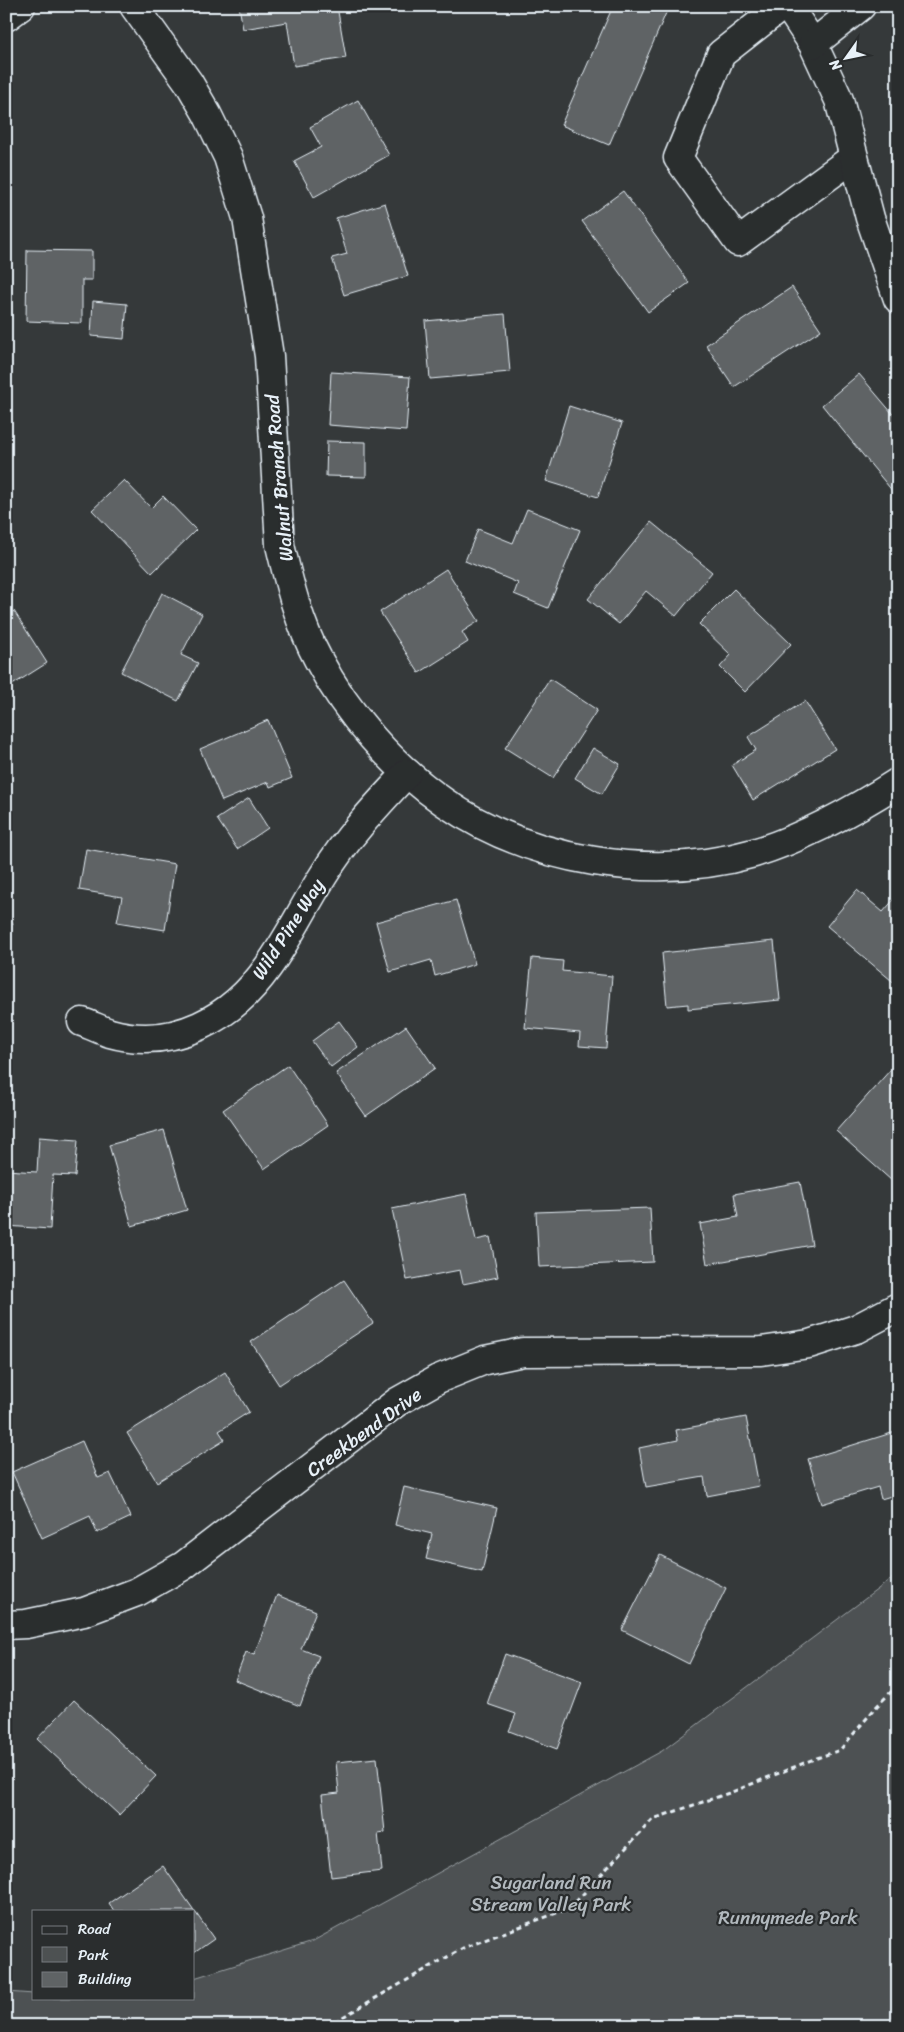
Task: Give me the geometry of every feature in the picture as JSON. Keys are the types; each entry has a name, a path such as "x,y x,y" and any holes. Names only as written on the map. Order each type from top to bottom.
{"main road":[{"path":"6,17 21,6"},
{"name":"Walnut Branch Road","path":"134,6 189,83 228,157 247,218 269,356 280,545 298,612 318,658 346,705 380,746 407,773 444,802 498,832 552,852 606,863 660,866 697,864 754,853 808,834 862,805 898,782"},
{"path":"782,6 721,54 678,158 738,242 854,158"},
{"path":"788,6 813,44 839,100 873,226 898,299"},
{"path":"813,44 861,6"},
{"name":"Wild Pine Way","path":"82,1022 111,1033 145,1038 176,1035 207,1024 236,1003 267,969 335,859 375,808 407,773"},
{"name":"Creekbend Drive","path":"6,1625 26,1624 84,1612 137,1592 183,1566 397,1402 438,1379 485,1360 523,1352 761,1352 809,1344 846,1332 898,1307"}],"path":[{"path":"327,2026 463,1948 570,1908 653,1819 732,1792 840,1750 876,1706 898,1685"}],"green space":[{"path":"898,1574 898,2026 6,2026 6,1992 32,1994 32,2000 195,2000 195,1978 313,1941 662,1751"}],"building":[{"path":"239,6 337,6 346,58 294,66 287,22 243,29"},
{"path":"613,6 669,6 609,145 561,125"},
{"path":"358,100 389,155 314,197 294,161 321,147 310,127"},
{"path":"623,191 689,283 648,312 582,221"},
{"path":"385,203 408,276 344,295 332,258 347,254 336,218"},
{"path":"27,250 92,251 92,280 82,280 82,323 26,321"},
{"path":"792,287 821,330 734,387 706,345"},
{"path":"93,301 127,304 124,339 91,336"},
{"path":"505,314 510,372 430,379 425,321"},
{"path":"331,372 410,377 406,431 328,425"},
{"path":"859,374 898,420 898,490 894,493 822,405"},
{"path":"569,406 622,423 598,497 546,481"},
{"path":"327,441 366,442 366,477 326,476"},
{"path":"124,480 151,508 163,496 196,530 152,573 92,510"},
{"path":"527,509 580,530 548,608 514,594 518,583 465,561 478,529 513,543"},
{"path":"651,522 712,572 676,616 646,591 619,624 588,599"},
{"path":"446,569 479,621 462,632 468,642 419,673 380,612"},
{"path":"734,589 791,644 745,692 720,667 731,655 699,624"},
{"path":"162,593 202,614 181,655 198,663 178,701 121,672"},
{"path":"14,611 47,663 6,689 6,616"},
{"path":"550,679 597,710 553,778 505,748"},
{"path":"805,701 835,749 753,800 732,765 756,750 748,737"},
{"path":"268,720 292,778 270,787 268,782 222,801 200,749"},
{"path":"593,748 620,764 602,794 575,778"},
{"path":"249,798 268,828 237,849 217,819"},
{"path":"86,849 175,864 165,930 117,922 122,897 79,890"},
{"path":"857,890 883,912 896,897 898,899 898,986 827,926"},
{"path":"456,900 475,964 435,976 431,960 390,972 376,922"},
{"path":"6,907 13,924 6,927"},
{"path":"774,941 780,1000 688,1009 688,1004 667,1006 662,953"},
{"path":"532,958 563,961 562,971 612,976 606,1048 579,1046 580,1033 525,1028"},
{"path":"339,1021 358,1047 331,1067 312,1041"},
{"path":"406,1026 435,1068 366,1116 336,1073"},
{"path":"288,1065 328,1125 264,1169 223,1110"},
{"path":"892,1068 898,1072 898,1175 892,1181 836,1131"},
{"path":"164,1130 187,1210 132,1226 109,1145"},
{"path":"39,1137 78,1140 75,1176 53,1175 50,1229 6,1226 6,1170 37,1172"},
{"path":"800,1182 812,1245 707,1264 700,1224 738,1217 734,1194"},
{"path":"466,1194 476,1240 490,1237 498,1277 463,1284 460,1270 407,1280 392,1209"},
{"path":"650,1208 653,1262 539,1267 536,1212"},
{"path":"344,1280 373,1323 279,1385 251,1342"},
{"path":"225,1372 249,1412 219,1431 225,1440 157,1482 127,1433"},
{"path":"746,1417 759,1486 707,1496 704,1477 646,1487 639,1448 678,1440 676,1430"},
{"path":"898,1431 898,1494 881,1499 878,1487 822,1504 808,1459"},
{"path":"82,1441 98,1478 110,1473 131,1517 97,1533 90,1516 42,1538 12,1472"},
{"path":"404,1487 497,1508 482,1572 426,1559 432,1534 395,1525"},
{"path":"660,1555 726,1588 689,1664 622,1630"},
{"path":"277,1595 316,1611 301,1649 319,1656 300,1706 235,1680 246,1652 254,1655"},
{"path":"505,1654 582,1682 557,1749 509,1731 516,1714 487,1704"},
{"path":"74,1700 156,1776 119,1815 37,1739"},
{"path":"377,1758 385,1832 378,1833 382,1871 331,1877 322,1795 339,1793 336,1762"},
{"path":"163,1866 194,1910 113,1910 109,1903"},
{"path":"195,1912 214,1939 195,1952"}],"park label":[{"name":"Sugarland Run Stream Valley Park","path":"551,1893"},
{"name":"Runnymede Park","path":"788,1917"}]}
